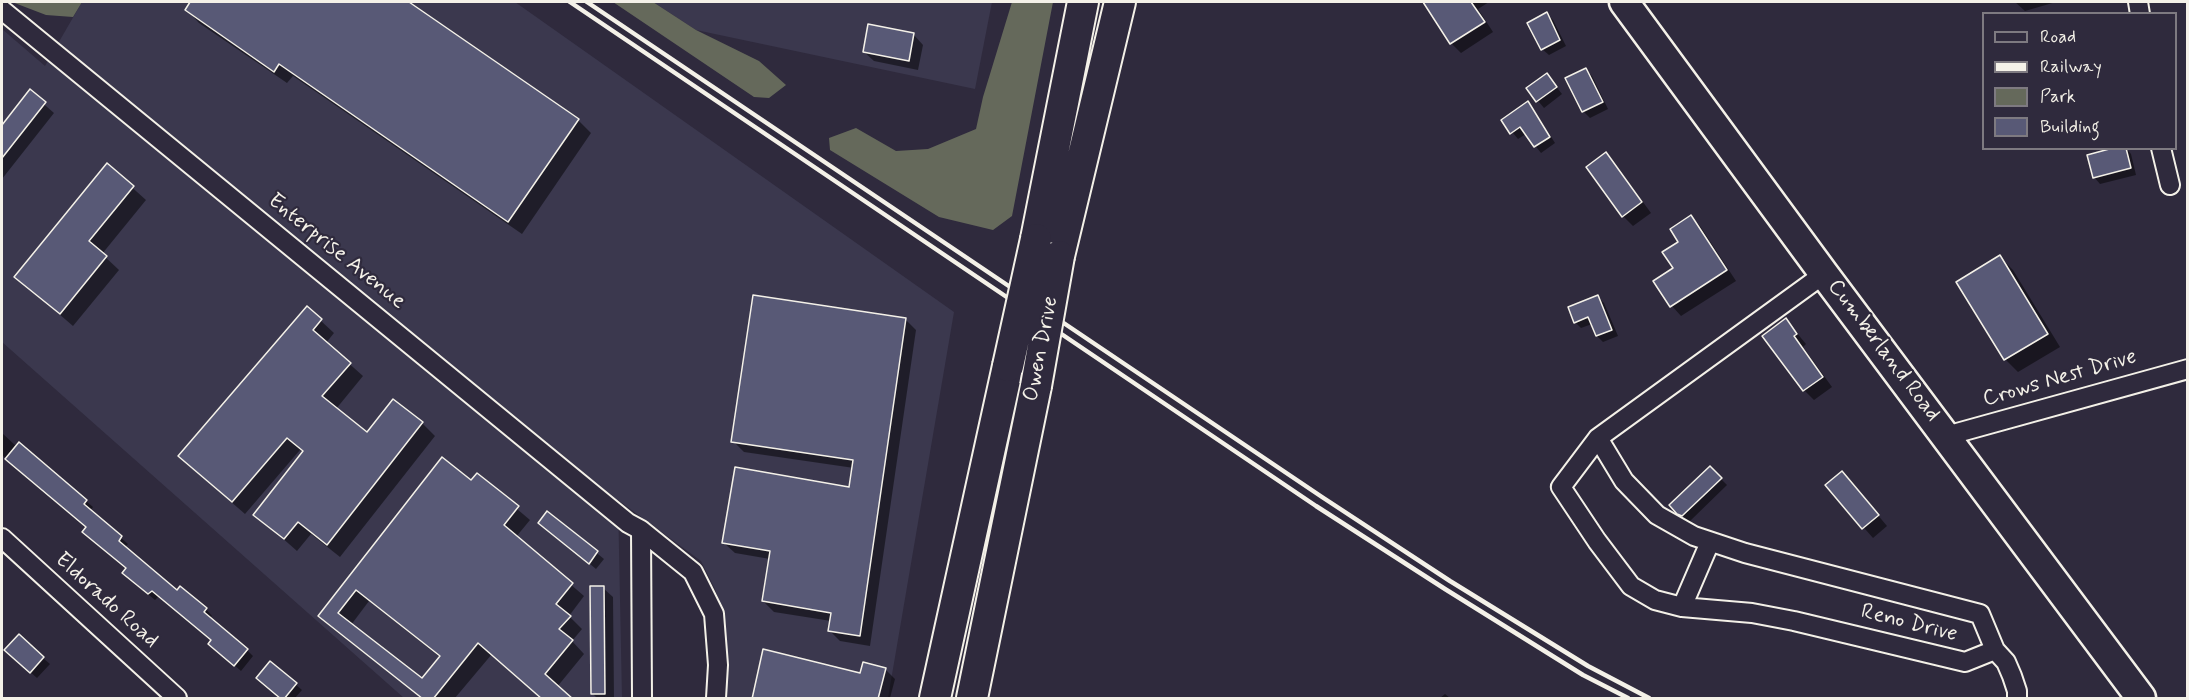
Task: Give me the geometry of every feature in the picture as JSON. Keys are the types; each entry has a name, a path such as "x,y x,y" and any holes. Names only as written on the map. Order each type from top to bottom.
{"highway":[{"name":"Owen Drive","path":"972,699 1036,386 1048,248 1083,2"},
{"name":"Owen Drive","path":"935,699 1008,366 1048,248 1120,2"}],"main road":[{"name":"Cumberland Road","path":"1625,2 1824,274 2142,699"}],"street":[{"name":"Enterprise Avenue","path":"2,10 628,523 641,530 693,572 714,615 718,665 716,699"},
{"path":"2161,150 2170,185"},
{"name":"Reno Drive","path":"1598,438 1624,481 1657,515 1694,536 1756,556 1980,614 1995,650 1965,662 1794,621 1752,613 1682,607 1655,600 1631,586 1561,488 1598,438 1824,274"},
{"name":"Crows Nest Drive","path":"1946,436 2187,369"},
{"path":"641,530 642,699"},
{"name":"Eldorado Road","path":"2,538 169,696"},
{"path":"1682,607 1710,542"},
{"path":"1995,650 2006,662 2013,676 2017,699"}],"shaded area":[{"path":"82,2 515,2 954,312 888,698 727,698 726,624 715,589 701,561 618,500 622,698 404,698 2,342 2,29 45,66"},
{"path":"653,2 992,2 975,89 696,30"}],"green space":[{"path":"12,2 82,2 73,17 46,15"},
{"path":"613,2 653,2 696,30 759,61 786,85 769,98 754,97"},
{"path":"1012,2 1053,2 1012,216 993,230 939,217 830,150 829,138 856,128 896,151 928,149 976,129 983,97"}],"building":[{"path":"190,2 409,2 579,119 508,222 279,64 274,72 185,10"},
{"path":"1423,2 1471,2 1485,22 1450,44"},
{"path":"1547,12 1560,40 1541,50 1527,23"},
{"path":"868,24 914,33 909,61 863,52"},
{"path":"1586,68 1603,102 1582,112 1565,78"},
{"path":"1547,73 1557,87 1536,102 1526,88"},
{"path":"30,89 46,102 2,158 2,125"},
{"path":"1528,101 1550,137 1534,147 1520,127 1510,134 1501,120"},
{"path":"2106,150 2126,150 2131,168 2093,178 2087,155"},
{"path":"1606,152 1642,202 1622,217 1586,167"},
{"path":"107,163 134,186 89,241 107,256 60,314 14,277"},
{"path":"1691,215 1727,270 1670,307 1653,281 1673,268 1662,252 1678,242 1670,229"},
{"path":"2000,255 2048,334 2004,360 1956,282"},
{"path":"753,295 906,318 860,636 828,631 831,613 762,601 770,551 722,543 735,467 849,487 853,460 731,442"},
{"path":"1598,295 1612,330 1596,336 1588,317 1574,323 1568,307"},
{"path":"307,306 322,319 313,330 351,363 322,396 367,432 393,399 423,422 327,545 298,522 284,539 253,515 303,451 287,438 232,502 178,456"},
{"path":"1786,318 1797,334 1794,336 1823,377 1803,391 1762,336"},
{"path":"19,442 87,500 84,504 122,536 119,541 177,590 180,586 207,608 204,612 248,649 234,666 208,644 211,640 152,591 148,594 122,573 126,568 82,532 86,527 5,459"},
{"path":"442,457 471,480 477,473 519,506 504,525 573,583 556,604 571,616 559,629 573,640 545,674 573,699 542,699 478,643 433,699 423,699 318,616","holes":["356,590 440,656 422,678 338,613"]},
{"path":"1710,466 1722,478 1682,516 1677,514 1669,505"},
{"path":"1842,471 1879,515 1862,529 1825,485"},
{"path":"547,511 598,551 589,564 538,523"},
{"path":"590,586 604,586 605,694 591,694"},
{"path":"19,634 44,657 30,673 4,650"},
{"path":"763,649 860,673 863,662 886,668 878,699 752,699"},
{"path":"270,661 297,683 284,699 281,699 256,678"}],"railway":[{"path":"570,2 1316,506 1583,675 1628,698"},
{"path":"587,2 1450,581 1588,666 1649,698"}]}
